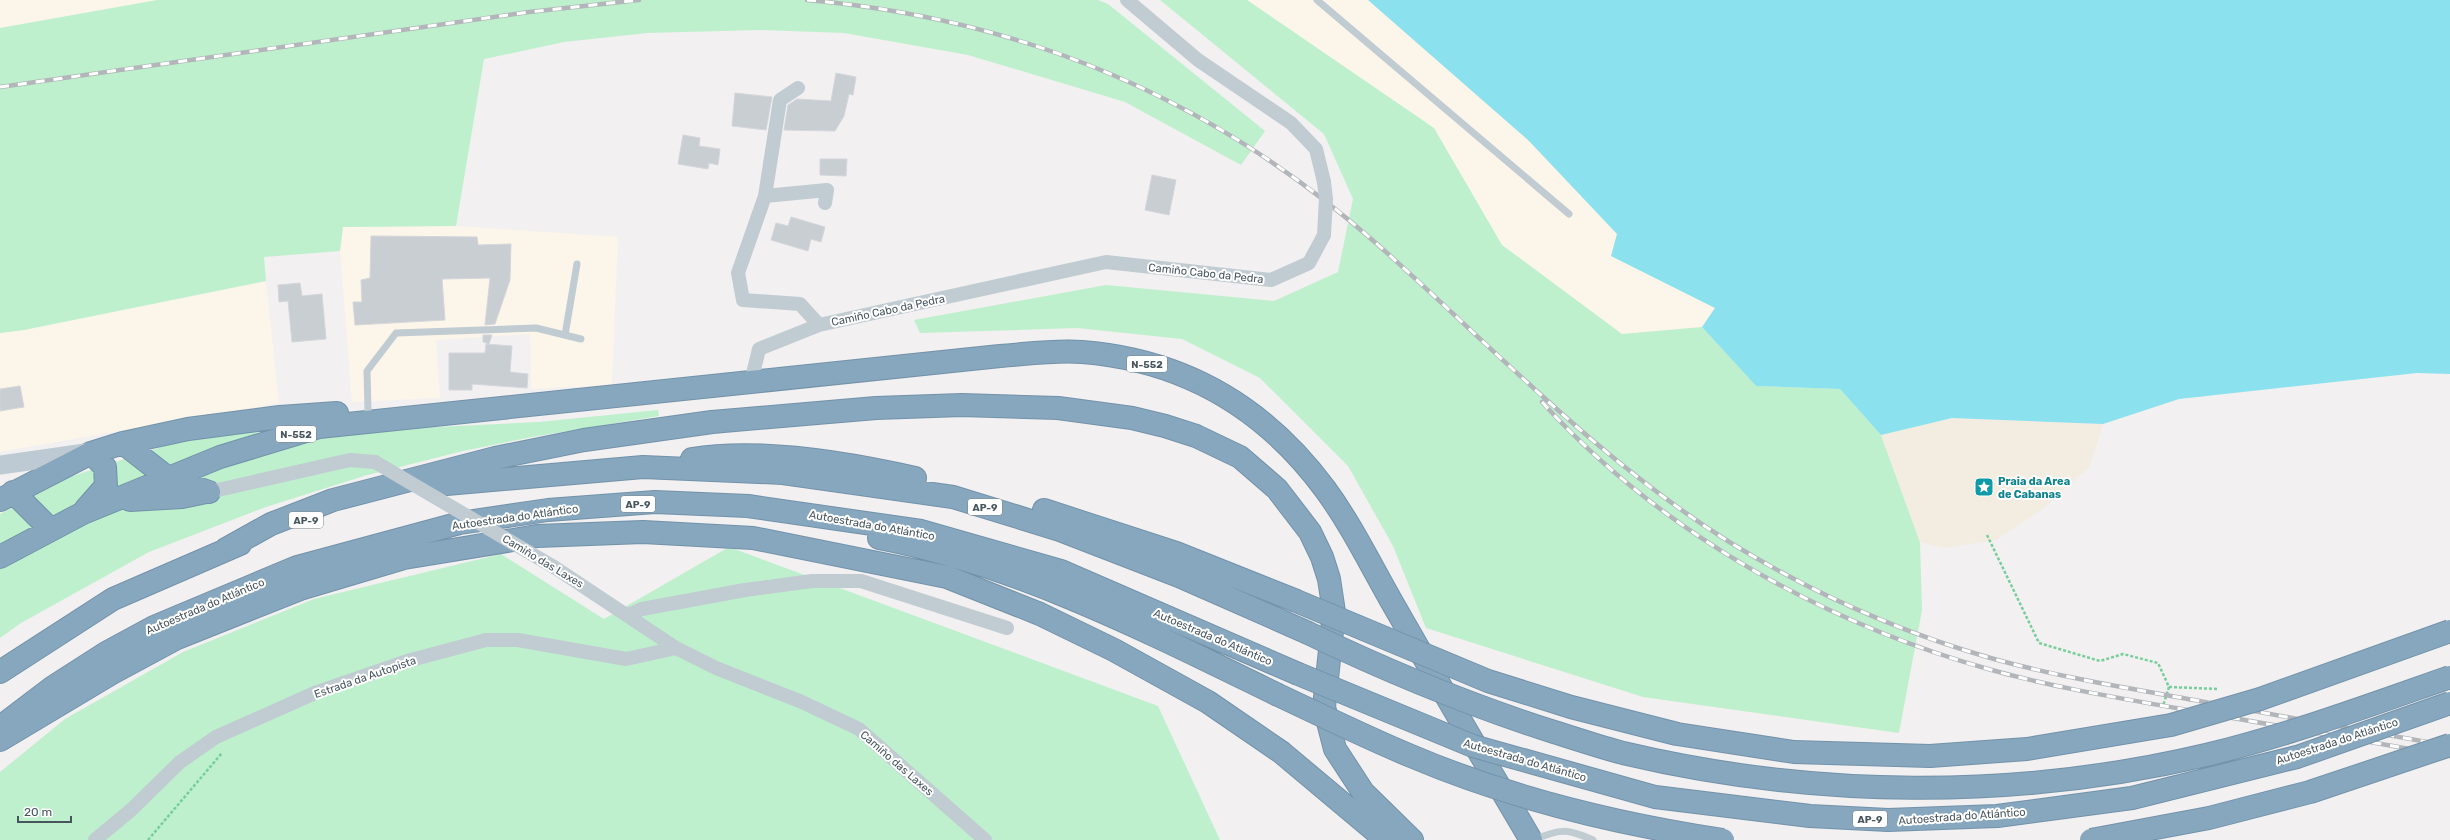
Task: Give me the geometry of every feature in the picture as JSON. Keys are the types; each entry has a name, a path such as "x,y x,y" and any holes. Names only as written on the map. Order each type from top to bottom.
{"highway":[{"name":"N-552","path":"0,556 50,528 168,478 220,457 319,427 1000,356 1081,352 1135,360 1158,367 1221,393 1266,424 1293,450 1326,490 1345,520 1531,840"},
{"name":"N-552","path":"4,492 91,453 188,429 280,417 368,411 520,405"},
{"path":"226,549 271,524 333,500 495,458 584,440 712,422 876,408 962,405 1058,408 1132,418 1165,426 1196,436 1240,457 1277,490 1310,532 1322,557 1329,579 1334,612 1324,707 1334,749 1363,792 1412,840"},
{"path":"123,444 168,478 209,492"},
{"path":"83,513 106,486 105,467 91,453"},
{"path":"643,467 717,455 807,460 893,473 1009,499 1082,521 1176,553 1294,600 1488,681 1579,709 1677,734 1794,752 1922,756 2028,749 2171,725 2260,699 2450,631"},
{"name":"AP-9","path":"0,672 113,599 226,549 327,512 442,484 643,467 783,473 953,497 1060,530 1179,576 1306,632 1390,672 1489,711 1620,752 1710,772 1845,785 1940,789 2087,777 2202,756 2339,716 2450,677"},
{"path":"4,492 50,528"},
{"path":"114,501 182,497 209,492"},
{"name":"Autoestrada do Atlántico","path":"0,726 53,687 106,653 154,627 297,567 441,528 548,510 655,502 748,506 921,531 1061,571 1296,673 1473,746 1655,797 1810,816 1888,820 1997,816 2132,798 2297,757 2450,703"},
{"path":"548,510 608,518 722,516 795,523 903,543 998,572 1068,597 1154,635 1276,694 1411,756 1533,800 1669,832 1723,840"},
{"path":"0,740 112,673 177,638 300,589 404,558 537,536 643,532 753,538 948,577 1040,614 1114,650 1208,702 1281,752 1386,840"},
{"path":"2091,840 2209,818 2310,792 2450,745"}],"main road":[{"path":"0,465 91,453"}],"street":[{"name":"Camiño Cabo da Pedra","path":"751,382 759,349 819,325 1106,262 1270,280 1309,263 1324,235 1326,199 1324,182 1316,149 1291,123 1198,60 1127,0"},
{"name":"Camiño Cabo da Pedra","path":"798,88 780,100 765,196 738,273 743,300 800,304 819,325"},
{"path":"765,196 827,190 825,203"},
{"name":"Camiño das Laxes","path":"209,492 350,460 375,462 554,567 676,648 716,668 802,702 859,729 985,840"},
{"path":"628,615 642,609 745,590 812,581 861,581 1007,628"},
{"name":"Estrada da Autopista","path":"95,840 130,810 180,762 216,737 317,692 407,661 486,640 518,640 626,658 676,648"}],"lane":[{"path":"1317,0 1569,214"},
{"path":"565,335 577,264"},
{"path":"368,411 367,371 396,333 536,328 581,339"},
{"path":"1531,840 1555,831 1573,831 1593,840"}],"path":[{"path":"1987,535 2039,643 2100,661 2123,654 2158,664 2169,687 2163,708"},
{"path":"148,840 227,747"}],"shaded area":[{"path":"0,0 159,0 0,28"},
{"path":"1247,0 1368,0 1529,141 1617,234 1611,256 1715,308 1703,327 1622,335 1502,245"},
{"path":"456,226 618,237 612,385 531,389 530,334 436,340 440,398 352,402 340,251 343,227"},
{"path":"266,281 279,403 0,452 0,333 24,330"}],"green space":[{"path":"157,0 1098,0 1108,4 1265,131 1241,165 1125,102 968,55 844,33 759,30 647,33 564,42 484,59 456,226 343,227 340,251 264,257 266,281 24,330 0,333 0,28"},
{"path":"1160,0 1247,0 1434,128 1502,245 1622,334 1702,327 1756,386 1840,389 1881,435 1920,542 1922,610 1899,733 1643,697 1426,628 1393,546 1348,466 1260,378 1182,339 1077,328 920,333 914,320 1106,285 1274,301 1338,272 1353,199 1324,134"},
{"path":"658,410 659,416 532,437 463,451 364,476 266,507 149,552 21,623 0,638 0,514 70,477 170,444 287,424 437,427 539,422"},
{"path":"729,547 1158,706 1220,840 0,840 0,772 65,719 183,652 314,599 501,554 604,619"}],"sand":[{"name":"Praia da Area de Cabanas","path":"1952,418 2103,424 2090,466 2044,508 1996,540 1944,548 1920,542 1881,435"}],"water":[{"path":"1368,0 2450,0 2450,374 2417,373 2179,399 2103,424 1952,418 1881,435 1840,389 1756,386 1702,327 1715,308 1611,256 1617,234 1529,141"}],"building":[{"path":"836,73 856,77 853,95 849,94 844,116 835,131 784,130 788,105 797,99 831,101"},
{"path":"735,93 772,97 766,130 732,126"},
{"path":"683,135 700,138 699,146 720,149 718,165 709,163 708,169 678,164"},
{"path":"820,159 847,159 846,176 820,175"},
{"path":"1152,175 1176,180 1169,215 1145,210"},
{"path":"791,217 825,227 821,242 811,239 808,251 771,240 776,223 788,226"},
{"path":"371,236 477,237 478,245 511,244 510,280 495,324 485,325 490,278 442,279 445,320 355,325 353,302 362,302 361,280 370,278"},
{"path":"300,283 302,296 322,294 326,339 292,342 288,301 279,302 278,285"},
{"path":"483,335 492,335 489,344 483,342"},
{"path":"486,344 512,346 510,372 528,374 527,388 472,384 472,390 449,390 449,353 485,353"},
{"path":"20,386 24,407 0,411 0,389"}],"railway":[{"path":"0,87 529,12 639,0"},
{"path":"807,0 887,10 965,26 1040,47 1112,75 1182,108 1249,147 1314,193 1377,244 1592,440 1636,476 1683,511 1731,543 1793,579 1858,610 1925,637 1960,649 2068,677 2450,746"},
{"path":"1542,402 1588,448 1637,491 1690,530 1746,566 1804,598 1864,625 1926,649 1988,669 2039,682 2450,756"}],"place":[{"name":"Praia da Area de Cabanas","path":"1984,487"}]}
